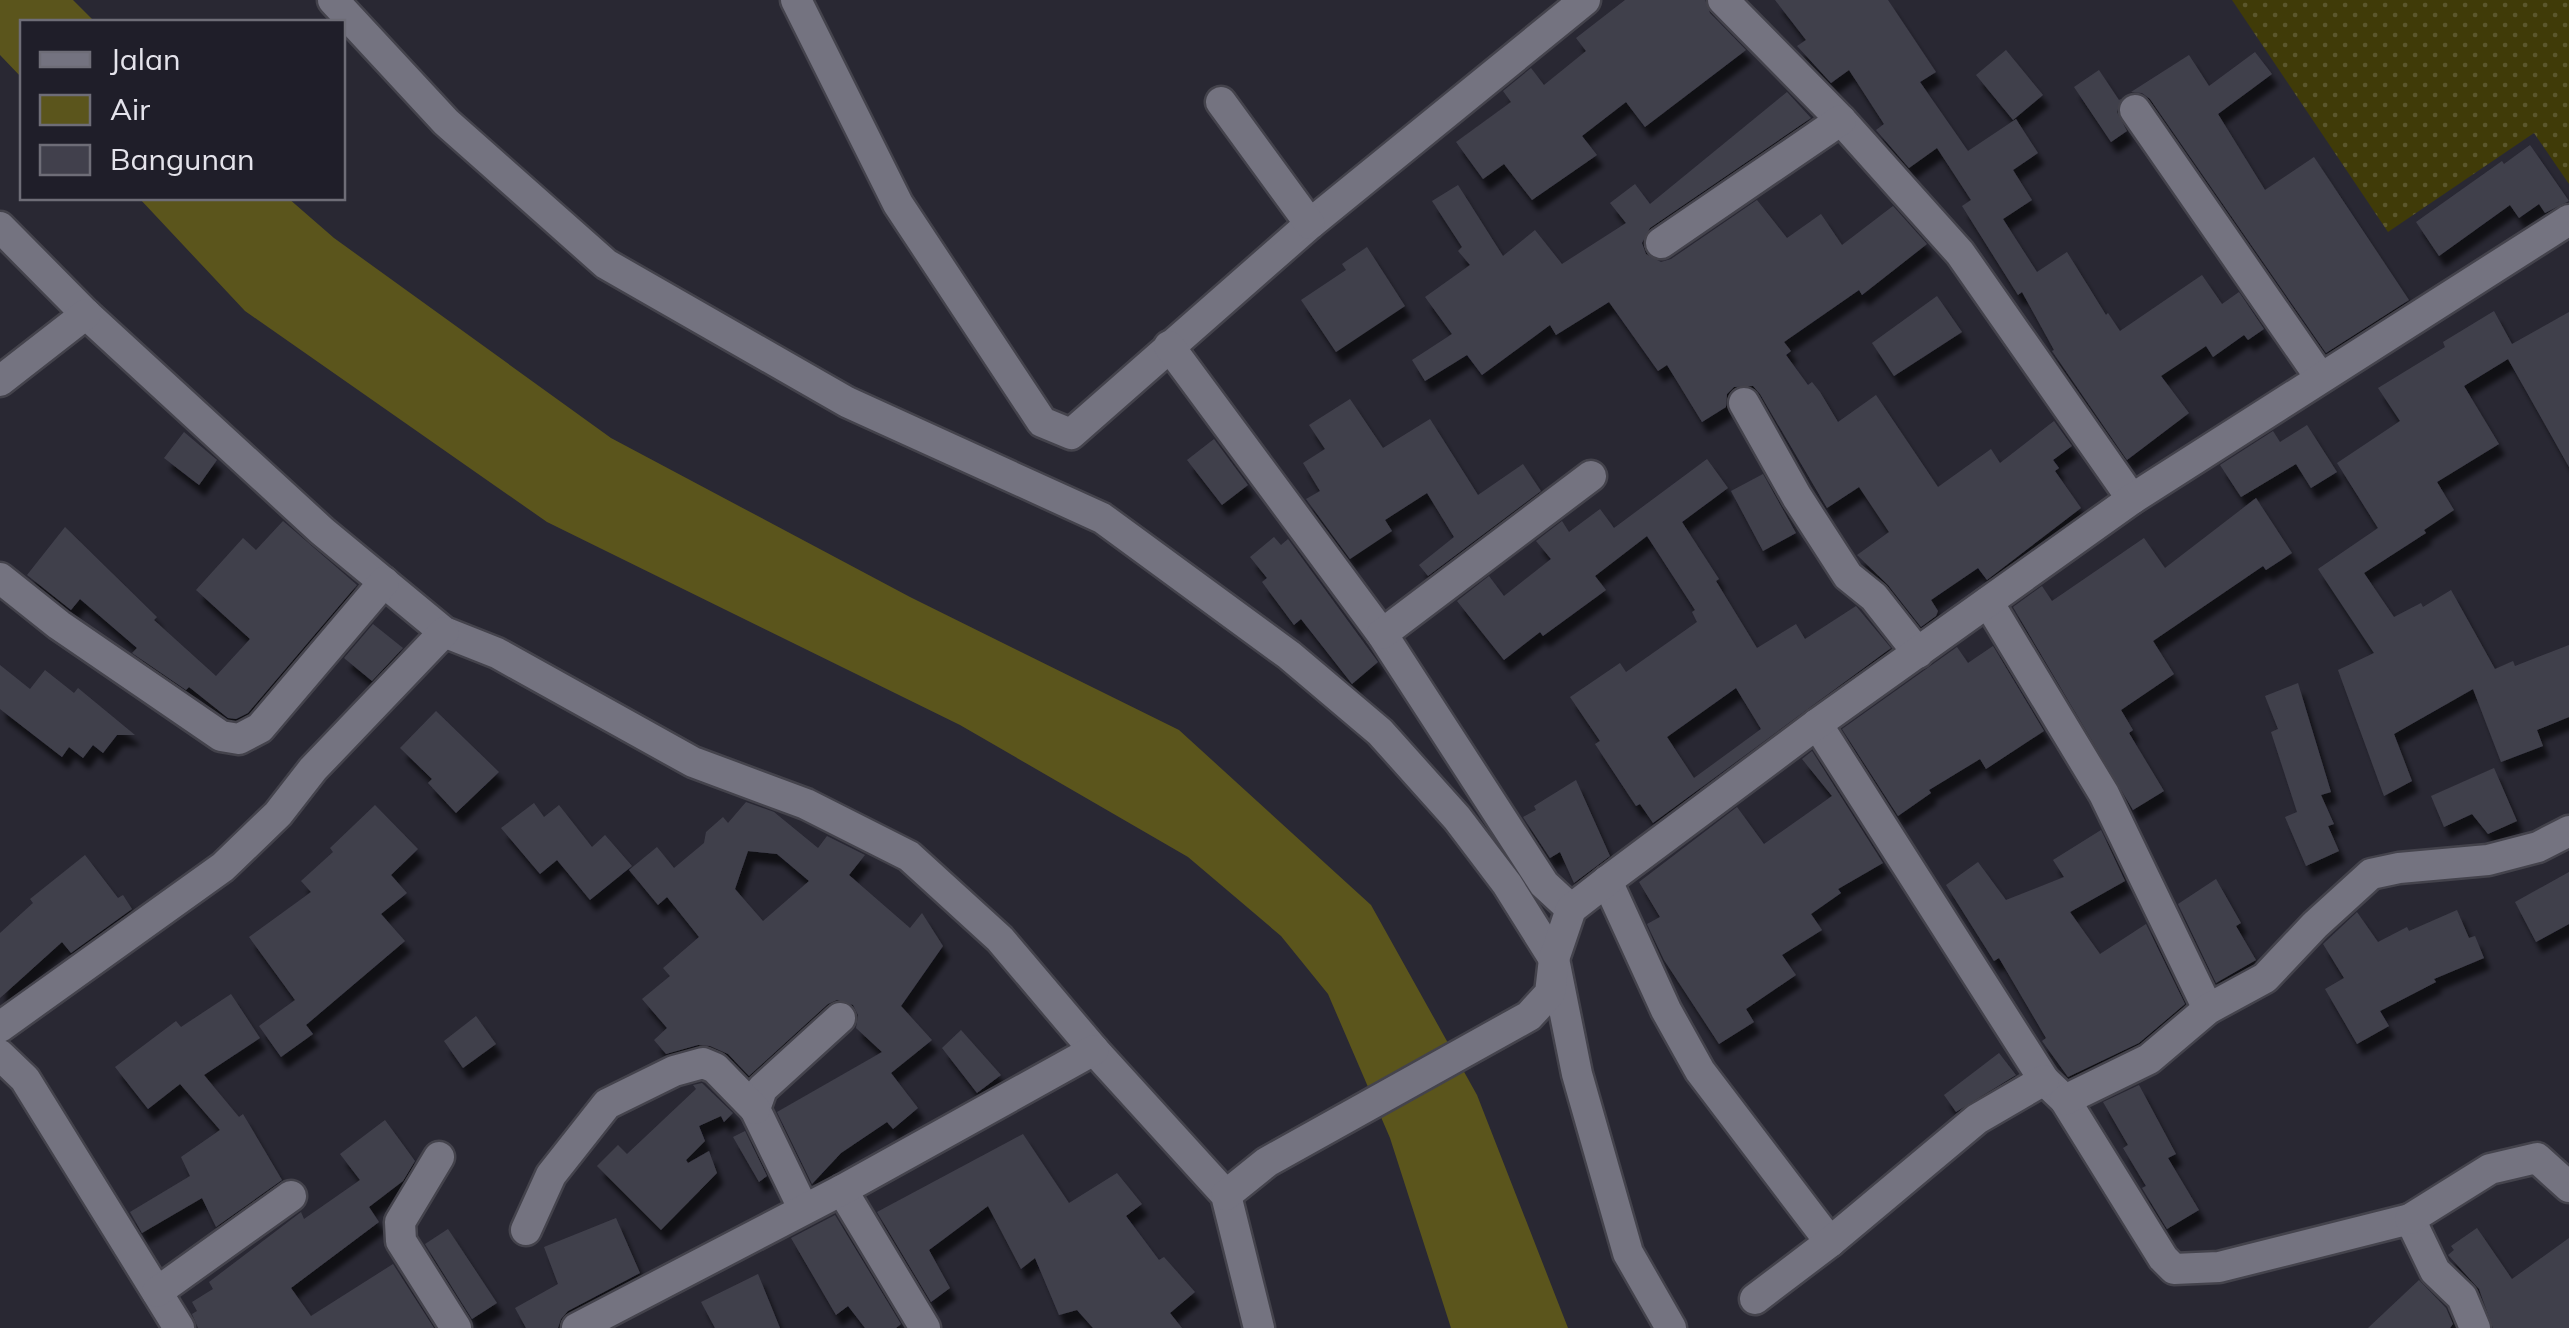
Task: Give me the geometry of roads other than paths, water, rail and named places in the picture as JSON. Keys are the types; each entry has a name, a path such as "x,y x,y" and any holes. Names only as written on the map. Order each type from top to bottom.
{"street":[{"path":"334,0 446,122 606,264 847,402 1102,518 1289,655 1380,732 1457,818 1507,884 1554,960 1578,1074 1628,1253 1671,1328"},
{"path":"796,0 898,204 1042,422 1071,434 1310,224 1585,0"},
{"path":"1723,0 1841,120 1960,253 2132,499"},
{"path":"1221,102 1310,224"},
{"path":"2135,110 2320,377"},
{"path":"1661,243 1841,120"},
{"path":"1226,1195 1267,1162 1528,1016 1550,994 1554,960 1571,909 1817,724 2132,499 2569,220"},
{"path":"0,228 86,314 322,531 444,632 497,652 693,762 806,804 909,856 1000,939 1226,1195 1259,1328"},
{"path":"0,380 86,314"},
{"path":"1169,346 1382,634 1544,884 1571,909"},
{"path":"1744,403 1848,576 1874,597 1918,653"},
{"path":"1382,634 1591,476"},
{"path":"0,578 59,625 193,719 221,736 239,739 260,728 384,582"},
{"path":"1988,602 2104,794 2208,1009"},
{"path":"0,1027 223,867 278,814 313,769 444,632"},
{"path":"1817,724 2163,1258 2174,1269 2220,1267 2410,1218 2490,1169 2537,1158 2569,1187"},
{"path":"1755,1299 1977,1119 2149,1060 2208,1009 2266,978 2315,925 2372,874 2488,860 2538,847 2569,831"},
{"path":"1607,880 1666,1010 1700,1071 1830,1242"},
{"path":"755,1110 762,1089 840,1018"},
{"path":"577,1328 842,1190 1094,1050"},
{"path":"0,1054 25,1079 180,1328"},
{"path":"526,1230 551,1175 607,1104 674,1071 704,1062 716,1068 755,1110 803,1208"},
{"path":"439,1157 400,1222 401,1241 456,1328"},
{"path":"842,1190 926,1328"},
{"path":"156,1292 291,1196"},
{"path":"2410,1218 2435,1271 2462,1296 2475,1328"}],"water":[{"path":"0,0 73,0 93,20 20,20 20,76 0,55"},
{"path":"141,200 290,200 334,238 611,438 910,597 1179,730 1371,905 1477,1095 1568,1328 1451,1328 1390,1138 1328,994 1281,936 1188,857 960,725 547,522 245,311"}]}
